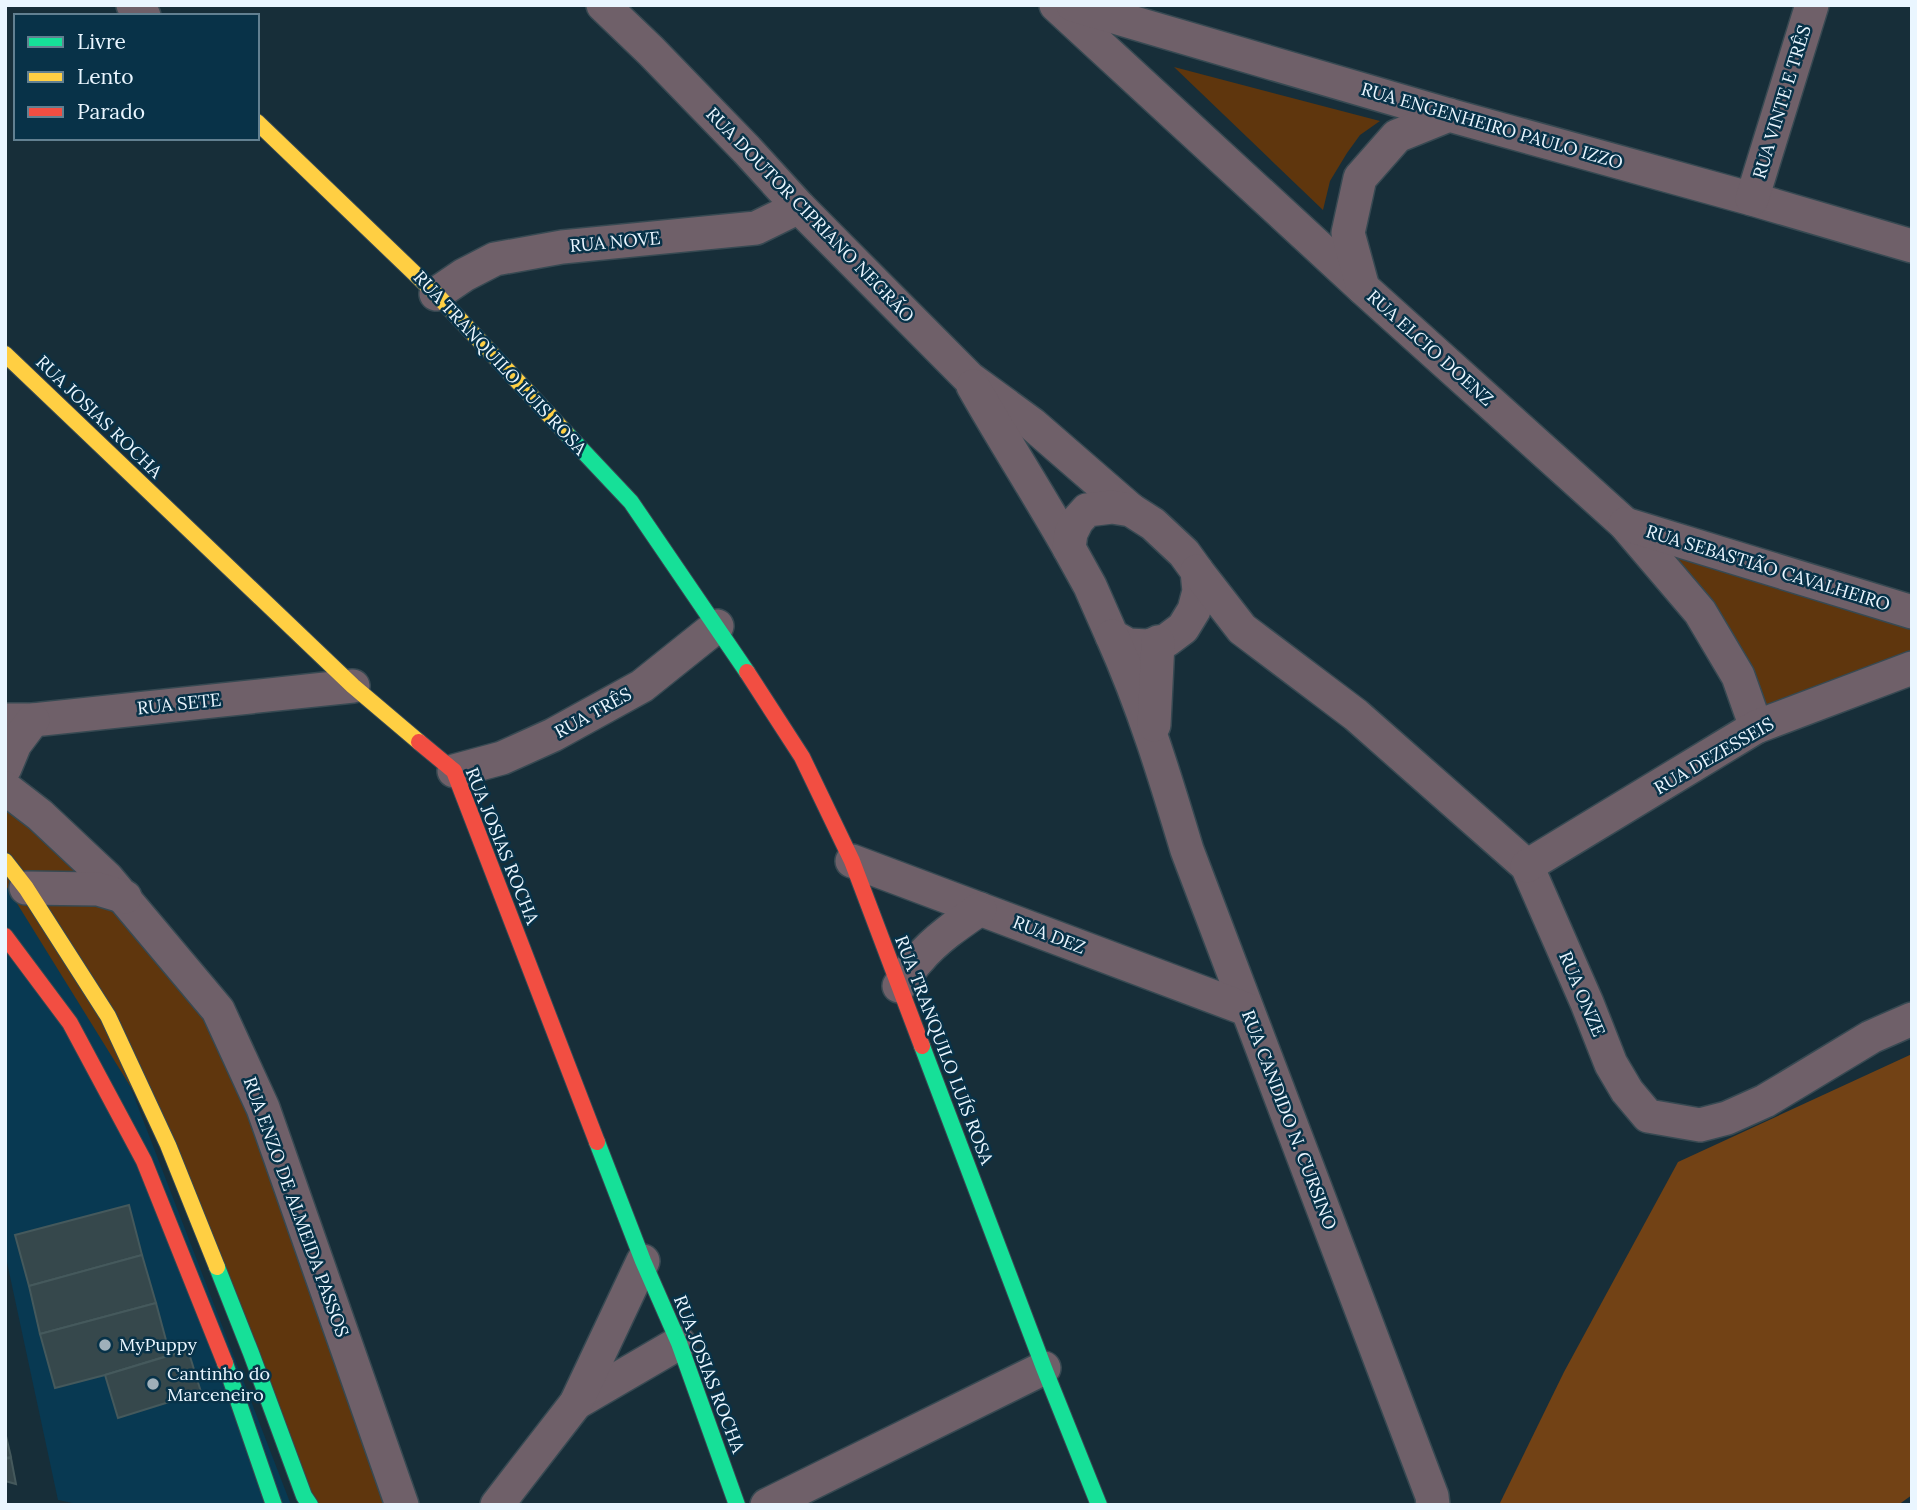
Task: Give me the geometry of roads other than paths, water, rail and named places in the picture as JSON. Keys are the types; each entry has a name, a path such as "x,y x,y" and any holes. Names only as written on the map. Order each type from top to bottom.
{"street":[{"name":"RUA DOUTOR CIPRIANO NEGRÃO","path":"603,5 969,378 1032,424 1131,510"},
{"name":"RUA DOUTOR CIPRIANO NEGRÃO","path":"641,5 642,21 651,51"},
{"name":"RUA ELCIO DOENZ","path":"1056,5 1363,288 1625,524 1700,612 1738,676 1756,727"},
{"name":"RUA ENGENHEIRO PAULO IZZO","path":"1073,5 1912,246"},
{"name":"RUA VINTE E TRÊS","path":"1752,199 1812,5"},
{"path":"1363,288 1348,233 1360,178 1397,136 1449,115"},
{"name":"RUA TRANQUILO LUIS ROSA","path":"259,124 436,294 631,502 717,626"},
{"name":"RUA NOVE","path":"436,294 495,259 562,247 756,228 799,207"},
{"name":"RUA JOSIAS ROCHA","path":"5,354 353,686 454,771 643,1261 679,1343 737,1505"},
{"name":"RUA DOUTOR CIPRIANO NEGRÃO","path":"969,378 1003,440 1021,465 1069,548"},
{"path":"1242,629 1171,635 1148,646 1128,645 1112,636 1090,586 1069,548 1071,533 1077,521 1087,510 1112,507 1131,510 1153,524 1184,553 1242,629 1356,715 1527,866"},
{"name":"RUA SEBASTIÃO CAVALHEIRO","path":"1625,524 1912,612"},
{"path":"1171,635 1194,610 1199,591 1197,571"},
{"name":"RUA TRÊS","path":"454,771 502,758 553,735 642,686 717,626"},
{"name":"RUA TRANQUILO LUÍS ROSA","path":"717,626 802,757 852,861 1099,1505"},
{"name":"RUA CANDIDO N. CURSINO","path":"1154,741 1171,635"},
{"name":"RUA CANDIDO N. CURSINO","path":"1112,636 1133,682 1187,850 1246,1009 1433,1500"},
{"name":"RUA DEZESSEIS","path":"1527,866 1756,727 1912,668"},
{"name":"RUA SETE","path":"19,720 353,686"},
{"path":"5,768 15,744 19,720"},
{"name":"RUA ENZO DE ALMEIDA PASSOS","path":"5,788 40,815 107,878 219,1010 263,1108 402,1505"},
{"path":"5,861 26,888 108,1016 168,1145 251,1353 304,1496 310,1505"},
{"name":"RUA DEZ","path":"852,861 1246,1009"},
{"name":"RUA ONZE","path":"1527,866 1611,1064 1627,1091 1648,1116 1700,1125 1727,1118 1765,1101 1871,1037 1912,1020"},
{"path":"26,888 98,889 125,897"},
{"path":"899,986 917,960 980,909"},
{"path":"5,936 70,1023 144,1161 225,1363 274,1505"},
{"path":"497,1505 576,1403 643,1261"},
{"path":"576,1403 679,1343"},
{"path":"767,1505 1044,1367"}],"place":[{"name":"MyPuppy","path":"105,1345"},
{"name":"Cantinho do Marceneiro","path":"153,1384"}]}
